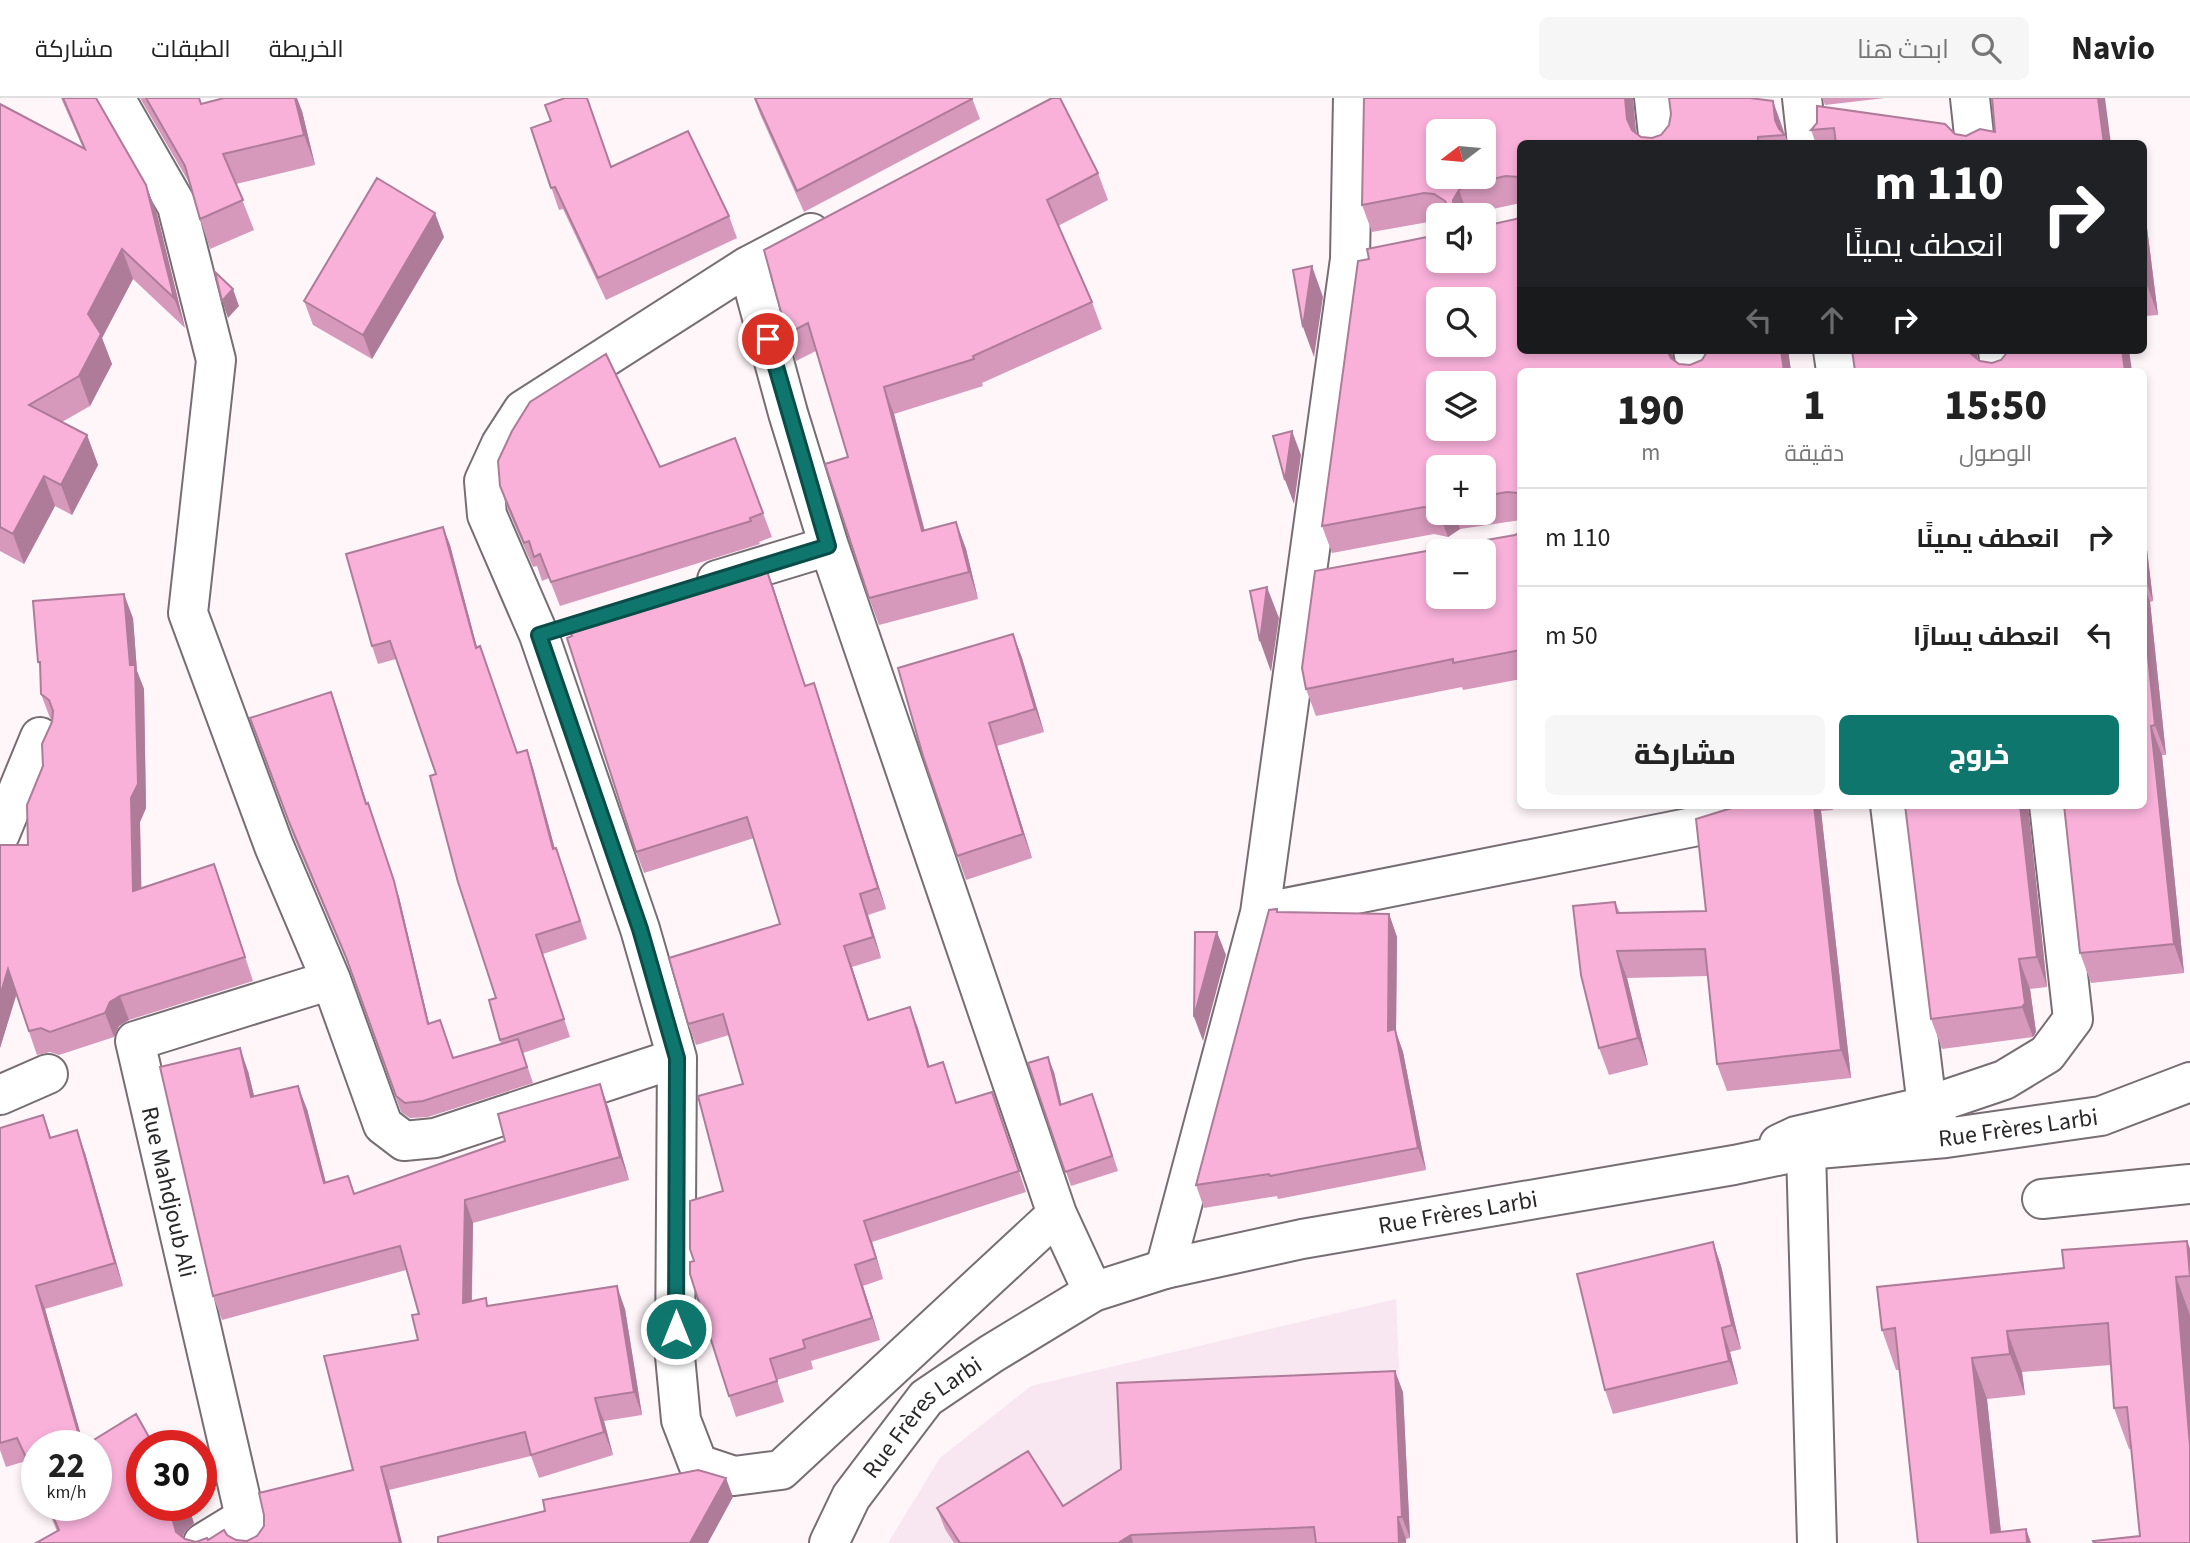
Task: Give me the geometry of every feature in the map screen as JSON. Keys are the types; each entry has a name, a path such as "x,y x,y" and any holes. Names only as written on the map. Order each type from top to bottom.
{"street":[{"path":"115,98 177,206 216,360 188,612 274,846 331,980 383,1125 404,1141 435,1138 677,1058"},
{"path":"1165,1269 1260,913 1350,259 1353,98"},
{"path":"1654,98 1659,140"},
{"path":"1802,98 1807,140"},
{"path":"1970,98 1975,140"},
{"path":"846,214 748,266 523,410 501,444 484,481 488,515 552,631 677,1058 675,1356 681,1420 698,1464 734,1476 781,1470 1058,1214"},
{"path":"1350,259 1388,252"},
{"path":"748,266 828,546 1058,1214 1093,1292"},
{"path":"684,590 828,546"},
{"path":"1307,580 1346,573"},
{"path":"0,834 40,737"},
{"path":"1260,913 1713,822 1737,814 1740,809"},
{"path":"1890,809 1936,1122"},
{"path":"1734,1165 1796,1136 1936,1122 2047,1054 2073,1020 2049,809"},
{"name":"Rue Mahdjoub Ali","path":"247,1531 135,1041 331,980"},
{"path":"0,1095 48,1074"},
{"name":"Rue Frères Larbi","path":"829,1543 851,1497 926,1398 990,1353 1093,1292 1165,1269 1302,1240 1734,1165 1936,1122 2101,1116 2190,1082"},
{"path":"1806,1150 1817,1543"},
{"path":"2042,1199 2190,1184"},
{"path":"203,1543 247,1531"}],"shaded area":[{"path":"1396,1299 1407,1543 888,1543 940,1458 1031,1386"}],"building":[{"path":"63,98 96,98 146,185 174,298 122,249 88,314 101,334 79,376 29,405 87,435 61,485 44,476 13,534 0,527 0,104 85,149"},
{"path":"146,98 199,98 201,104 224,98 295,98 304,135 223,154 243,200 200,219 185,166"},
{"path":"565,98 587,98 611,167 688,131 729,216 598,278 555,187 551,188 531,128 551,121 545,105"},
{"path":"755,98 972,98 972,99 797,191"},
{"path":"1052,98 1060,98 1098,173 1047,200 1092,302 973,356 974,359 884,387 922,531 956,522 969,572 869,598 825,464 848,457 808,323 787,334 764,250"},
{"path":"1364,98 1625,98 1627,119 1632,130 1641,137 1652,138 1661,135 1669,125 1669,98 1750,98 1773,101 1775,120 1785,135 1758,137 1758,140 1517,140 1517,177 1496,178 1496,119 1426,119 1426,189 1461,189 1453,203 1446,203 1434,194 1424,193 1362,205"},
{"path":"1992,98 2098,98 2103,140 1836,140 1834,128 1811,130 1817,123 1817,106 1945,124 1955,134 1966,136 1980,129 1995,132"},
{"path":"377,178 435,213 363,335 304,301"},
{"path":"1517,218 1517,354 1669,354 1679,364 1690,365 1702,360 1706,354 1782,354 1784,368 1517,368 1517,493 1496,494 1496,455 1426,455 1426,507 1322,526 1358,261 1369,259 1367,249 1426,237 1426,273 1496,273 1496,223"},
{"path":"1312,266 1303,327 1293,270"},
{"path":"215,272 233,289 222,301"},
{"path":"606,354 660,467 735,438 763,513 750,518 751,521 551,582 540,554 534,557 529,541 524,543 500,486 498,461 530,402"},
{"path":"1853,354 1971,354 1980,361 1992,363 2001,360 2006,354 2123,354 2125,368 1855,368"},
{"path":"1292,431 1285,480 1273,436"},
{"path":"443,527 476,648 480,646 517,753 527,750 553,849 556,848 580,921 536,935 564,1019 500,1040 489,1000 496,998 458,882 430,776 436,774 390,641 372,646 346,554"},
{"path":"1517,534 1517,651 1453,663 1453,659 1306,689 1302,668 1315,571 1426,551 1426,609 1496,609 1496,539 1492,539"},
{"path":"765,565 805,686 814,683 878,888 860,894 873,937 844,946 868,1020 910,1007 928,1067 943,1062 956,1103 992,1092 1019,1171 864,1221 876,1258 855,1265 872,1318 803,1340 805,1348 770,1359 777,1381 729,1396 690,1274 690,1262 694,1261 690,1249 690,1201 723,1191 698,1096 743,1084 723,1014 688,1024 669,958 780,924 747,817 636,852 567,638 572,636 568,626"},
{"path":"1267,587 1260,641 1250,591"},
{"path":"124,594 130,665 135,665 138,784 131,798 133,891 214,864 245,957 120,996 110,1002 105,1013 50,1032 41,1028 29,1031 8,969 0,996 0,845 28,845 27,805 43,766 42,744 52,722 53,711 49,700 41,694 33,601"},
{"path":"1013,634 1035,709 989,723 1023,834 957,856 923,756 898,668"},
{"path":"2147,646 2155,725 2151,726 2174,944 2080,953 2064,809 2147,809"},
{"path":"331,692 366,804 368,803 394,881 428,1024 440,1020 453,1058 518,1039 527,1067 423,1101 405,1103 396,1096 346,957 289,822 250,718"},
{"path":"1728,809 1814,809 1841,1050 1717,1064 1705,949 1617,951 1638,1038 1599,1048 1581,975 1573,906 1615,902 1617,913 1706,911 1696,819"},
{"path":"1905,809 2020,809 2037,957 2019,959 2025,1003 2022,1007 1931,1019"},
{"path":"1277,909 1277,912 1389,914 1388,1031 1395,1029 1418,1148 1270,1176 1269,1174 1196,1185 1269,910"},
{"path":"1195,932 1217,932 1194,1017"},
{"path":"240,1048 251,1097 298,1086 324,1183 348,1176 354,1194 505,1141 498,1114 600,1084 620,1157 465,1200 463,1303 486,1298 487,1306 617,1286 634,1392 595,1398 604,1432 531,1455 525,1432 381,1467 400,1543 36,1543 59,1530 55,1521 112,1521 110,1430 136,1414 145,1430 126,1430 126,1521 173,1521 176,1532 185,1539 196,1542 207,1538 208,1540 224,1530 236,1540 247,1541 257,1536 264,1526 259,1493 353,1470 324,1356 418,1340 412,1315 419,1314 400,1246 213,1296 160,1067"},
{"path":"1048,1057 1060,1105 1092,1094 1112,1156 1065,1172 1028,1063"},
{"path":"43,1115 50,1138 77,1130 115,1263 36,1286 77,1430 21,1430 21,1447 17,1438 0,1443 0,1128"},
{"path":"2187,1241 2190,1276 2176,1277 2190,1446 2190,1543 2093,1541 2140,1536 2127,1407 2114,1408 2108,1323 2007,1331 2010,1354 1972,1358 1991,1533 2026,1529 2027,1543 1918,1543 1895,1328 1882,1330 1877,1287 2064,1268 2062,1250"},
{"path":"1713,1242 1732,1325 1722,1328 1729,1361 1605,1390 1577,1274"},
{"path":"1395,1371 1402,1517 1398,1517 1399,1543 1316,1543 1314,1527 1131,1535 1118,1543 960,1543 937,1508 1028,1451 1063,1506 1121,1469 1117,1383"},
{"path":"698,1470 726,1478 690,1543 438,1543 438,1537 545,1511 543,1500"}],"route":[{"path":"676,1329 677,1058 640,929 539,635 828,546 768,339"}]}
